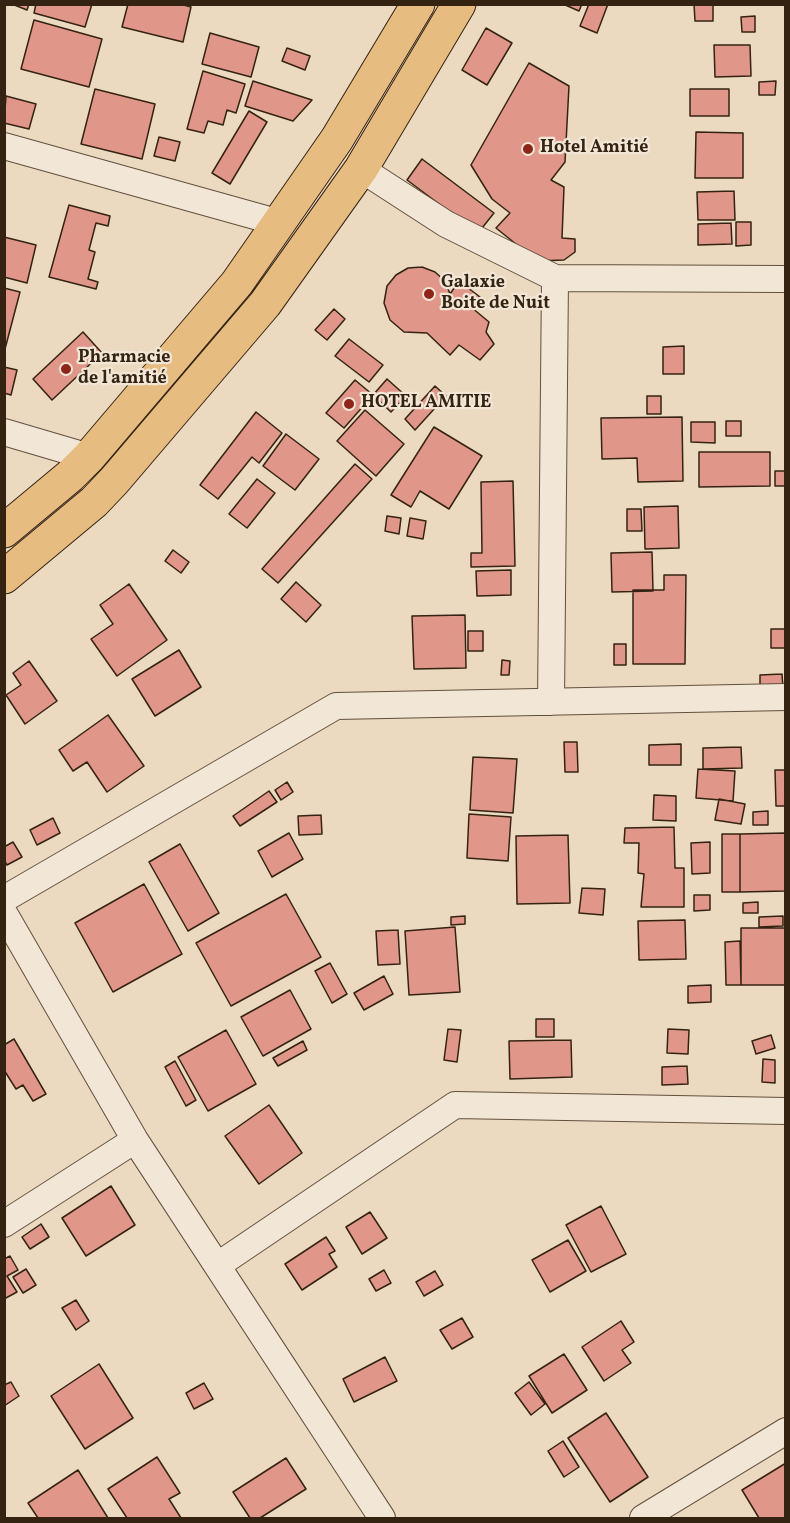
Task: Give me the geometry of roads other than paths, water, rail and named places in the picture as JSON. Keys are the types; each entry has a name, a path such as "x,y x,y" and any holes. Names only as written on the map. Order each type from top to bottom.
{"main road":[{"path":"4,531 70,476 89,457 237,283 337,139 418,4"},
{"path":"4,577 94,502 265,304 361,168 459,4"}],"street":[{"path":"4,146 280,223"},
{"path":"361,168 446,224 555,278 786,279"},
{"path":"550,702 555,278"},
{"path":"4,432 89,457"},
{"path":"4,899 336,706 786,697"},
{"path":"4,913 135,1140 382,1518"},
{"path":"218,1265 455,1106 786,1111"},
{"path":"4,1224 135,1140"},
{"path":"643,1518 786,1431"}],"place":[{"name":"Hotel Amitié","path":"528,149"},
{"name":"Galaxie Boite de Nuit","path":"429,294"},
{"name":"Pharmacie de l'amitié","path":"66,369"},
{"name":"HOTEL AMITIE","path":"349,404"}]}
